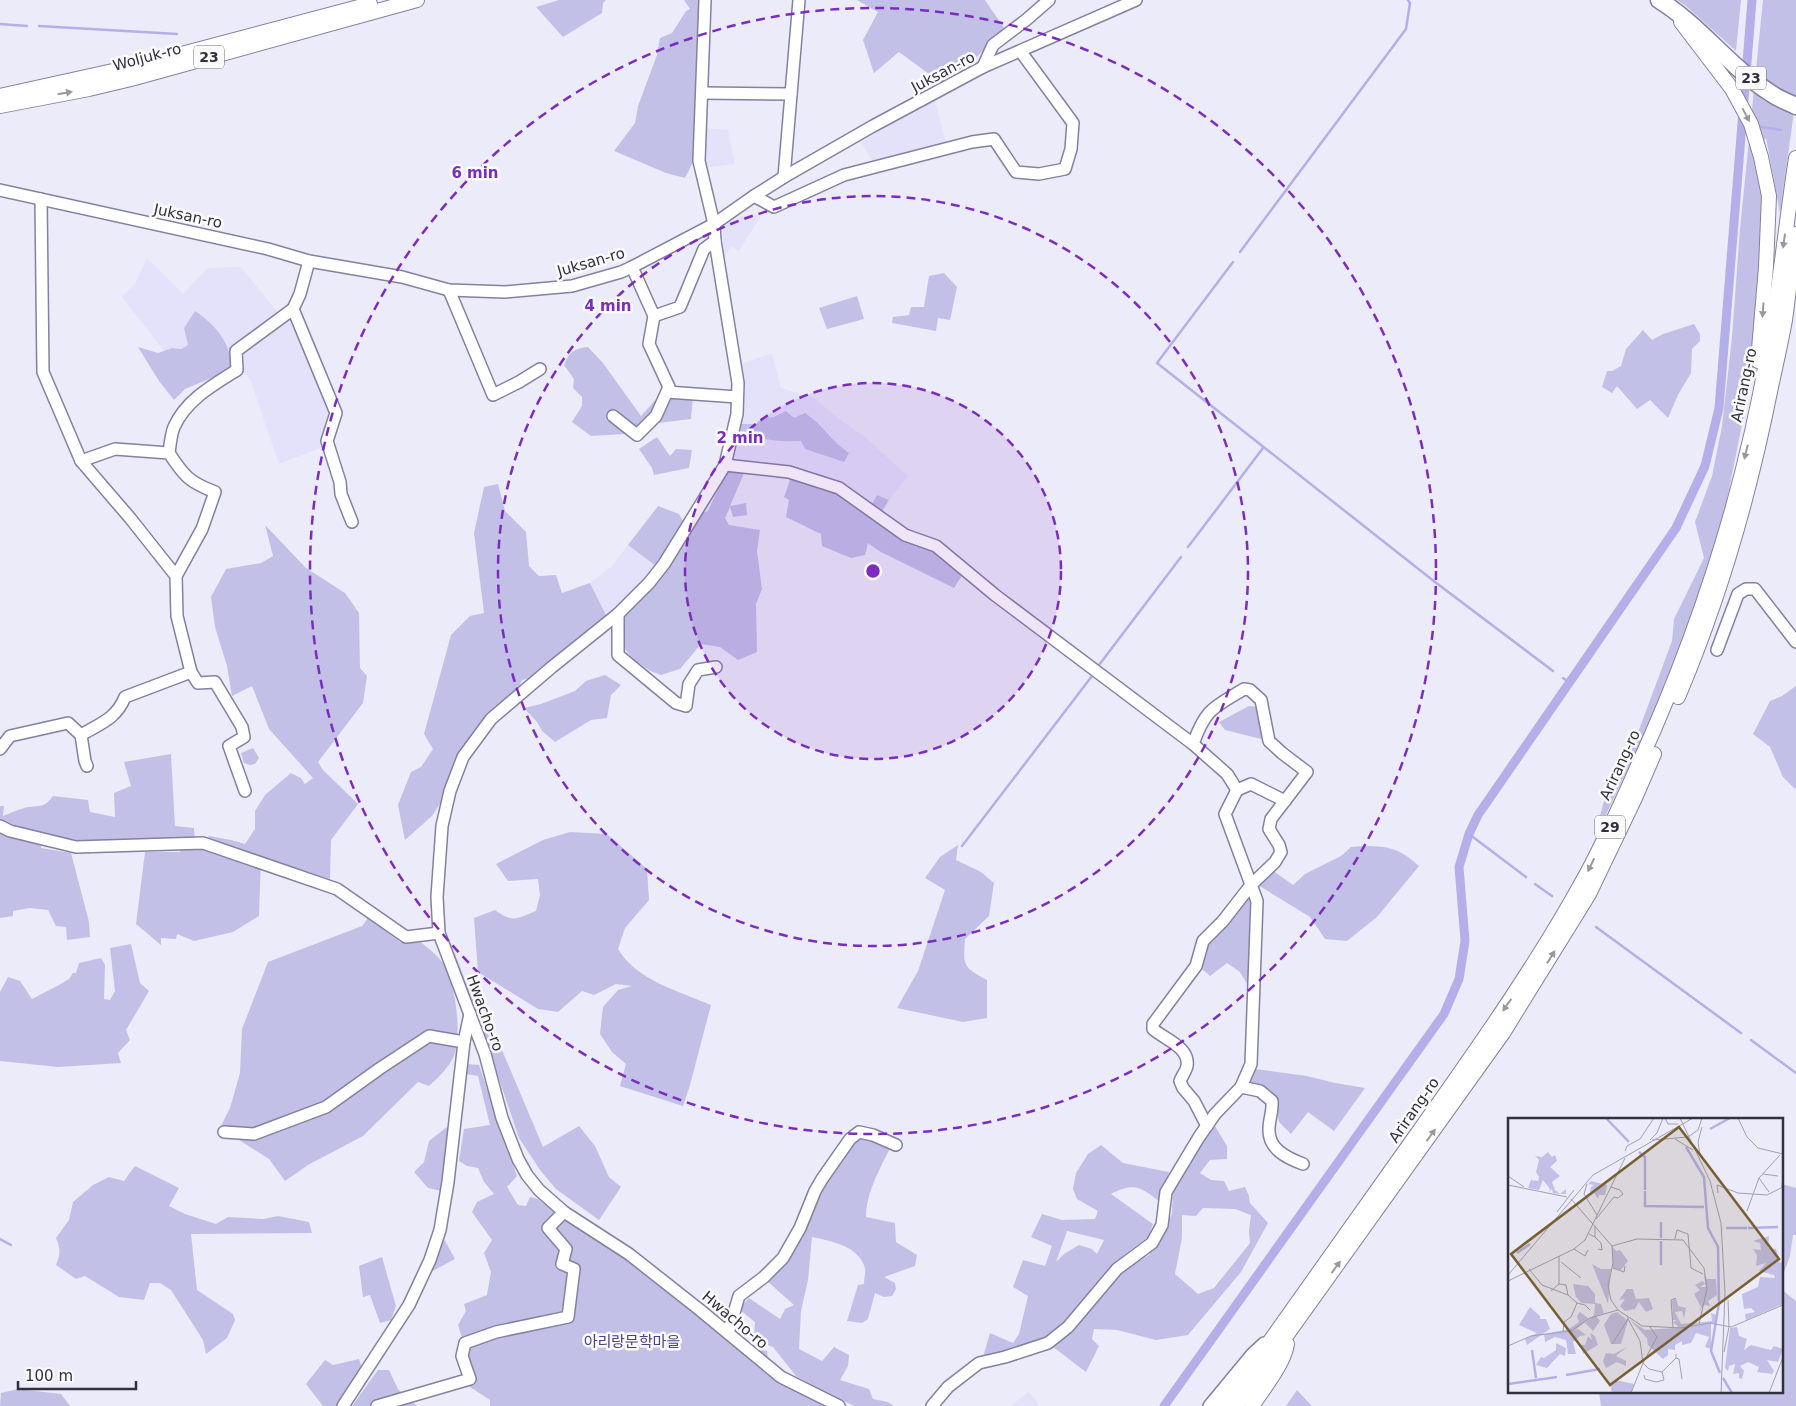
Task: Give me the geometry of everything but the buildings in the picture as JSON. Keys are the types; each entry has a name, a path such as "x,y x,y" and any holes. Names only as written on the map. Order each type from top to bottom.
{"highway":[{"name":"23","path":"1663,2 1742,71 1764,88 1796,106"}],"main road":[{"name":"Woljuk-ro","path":"0,96 149,62 382,0"},
{"name":"Woljuk-ro","path":"0,106 131,79 417,0"},
{"path":"1663,2 1732,88 1751,124 1761,157 1769,196 1761,332 1756,372 1748,409 1754,419"},
{"name":"Arirang-ro","path":"1236,1406 1284,1331 1514,995 1588,870 1661,715 1688,645 1727,529 1754,419 1768,351 1796,158"},
{"name":"Arirang-ro","path":"1222,1406 1284,1331 1503,1034 1589,894 1635,798 1702,639 1732,548 1762,432 1784,321 1796,234"},
{"path":"1784,321 1793,311 1796,296"},
{"path":"1252,1406 1286,1349 1284,1331"}],"street":[{"path":"705,0 699,161 714,224 715,241 738,383 736,414 726,465 789,472 839,488 906,535 936,546 995,595 1192,744 1227,774 1237,790"},
{"path":"784,177 799,0"},
{"path":"983,67 993,45 1049,0"},
{"name":"Juksan-ro","path":"0,190 268,248 308,261 402,277 449,290 505,292 572,286 632,267 714,224 784,177 873,126 983,67 1021,52 1136,0"},
{"path":"754,196 774,206 844,175 972,142 994,139 1016,172 1039,174 1065,169 1071,149 1073,123 1021,52"},
{"path":"702,93 791,94"},
{"path":"41,199 44,372 81,461 176,576"},
{"path":"654,316 680,308 704,248 715,241"},
{"path":"245,791 229,746 244,737 242,727 215,682 198,683 191,672 177,616 176,576 202,529 215,492 196,484 182,472 169,453 173,428 182,412 199,396 237,370 236,351 293,309 300,294 308,261"},
{"path":"613,416 637,435 656,416 669,387 649,344 654,316 632,267"},
{"path":"449,290 493,396 540,369"},
{"path":"293,309 336,413 327,442 340,482 341,494 352,522"},
{"path":"667,392 737,397"},
{"path":"81,461 116,449 169,453"},
{"name":"Hwacho-ro","path":"726,465 664,564 649,583 618,614 491,719 463,756 450,791 442,826 438,897 439,933 485,1054 502,1118 518,1159 526,1174 539,1190 564,1212 629,1254 780,1377 839,1406"},
{"path":"1717,650 1738,594 1746,589 1755,589 1796,642"},
{"path":"618,614 618,654 676,703 686,706 689,684 698,670 716,667"},
{"path":"81,735 120,710 125,697 191,672"},
{"path":"1192,744 1207,714 1217,704 1244,689 1250,690 1261,700 1269,741 1307,772 1271,819 1269,829 1281,852 1275,862 1251,885 1235,908 1203,941 1196,966 1153,1024 1153,1029 1176,1045 1186,1055 1187,1066 1180,1081 1183,1088 1194,1101 1207,1126"},
{"path":"0,749 10,736 68,723 81,735 87,766"},
{"path":"932,1406 948,1387 979,1363 1005,1357 1048,1342 1068,1327 1117,1269 1152,1243 1162,1226 1166,1192 1215,1114 1241,1087 1251,1064 1257,901 1225,814 1237,790 1251,784 1285,801"},
{"path":"0,826 10,831 76,847 203,843 337,889 406,937 439,933"},
{"path":"343,1406 409,1305 430,1260 440,1230 448,1182 464,1042 470,1014"},
{"path":"224,1132 254,1134 326,1107 429,1036 464,1042"},
{"path":"1241,1087 1260,1091 1272,1102 1273,1111 1269,1130 1272,1144 1286,1157 1303,1164"},
{"path":"728,1333 739,1296 764,1277 783,1258 800,1228 819,1185 850,1139 859,1132 896,1145"},
{"path":"377,1406 470,1379 462,1356 465,1343 496,1332 568,1317 574,1269 562,1264 566,1249 548,1228 564,1212"},
{"path":"1209,1406 1252,1354 1284,1331"}],"shaded area":[{"path":"934,98 947,145 874,164 861,142"},
{"path":"703,128 728,130 735,164 703,168"},
{"path":"762,214 739,251 731,246 723,259 723,226 741,216"},
{"path":"147,258 183,294 208,268 241,267 278,313 298,308 342,414 331,444 279,464 250,379 232,358 188,345 181,349 172,348 164,351 122,297 136,282"},
{"path":"772,353 781,388 814,398 843,422 864,436 908,476 889,500 877,495 871,506 842,487 732,463 740,416 743,380 741,364"},
{"path":"628,545 656,566 626,601 606,615 590,583 611,567"},
{"path":"1029,1392 1040,1406 1010,1406"}],"green space":[{"path":"559,0 606,0 603,3 602,13 563,37 536,7"},
{"path":"684,0 698,0 700,20 694,160 685,178 666,173 614,151 635,123 638,106 657,55 660,38 672,33 686,11 690,9"},
{"path":"857,0 985,0 1004,28 974,60 940,82 899,52 874,73 863,40 878,12"},
{"path":"1677,0 1741,0 1736,51 1686,6"},
{"path":"1763,0 1796,0 1796,97 1780,213 1766,138 1757,149 1766,197 1754,365 1724,514 1709,573 1674,671 1595,838 1606,794 1627,762 1672,641 1674,619 1704,558 1695,522 1712,476 1722,426"},
{"path":"944,273 957,287 950,320 938,318 936,331 892,323 893,317 909,315 911,307 924,307 929,276"},
{"path":"857,296 864,319 827,329 819,308"},
{"path":"195,311 216,329 226,344 231,361 231,370 185,389 174,400 159,381 138,347 158,353 172,348 181,349 188,345 184,328"},
{"path":"1694,324 1700,334 1700,341 1692,349 1691,373 1678,395 1668,418 1650,400 1637,409 1617,386 1612,393 1602,387 1607,371 1612,371 1621,366 1626,349 1643,330 1652,340 1663,334"},
{"path":"588,347 603,363 641,416 666,388 693,397 691,419 658,423 648,419 638,428 625,434 591,436 572,422 582,406 582,397 573,388 574,379 564,365 573,352 579,348"},
{"path":"786,411 794,418 805,413 811,417 837,444 849,453 844,462 805,449 801,441 778,441 754,437 741,431 740,424 756,424 762,418 774,417"},
{"path":"657,437 670,456 676,449 692,450 689,468 654,475 652,468 639,449"},
{"path":"728,468 745,471 730,506 746,503 747,515 733,517 730,507 725,518 729,525 760,530 757,551 762,589 756,604 757,652 738,660 720,647 701,644 680,669 661,675 650,671 633,659 624,648 622,617 641,587 650,591 702,513 708,511"},
{"path":"791,477 833,490 934,548 964,572 954,588 879,551 868,543 865,555 851,558 822,546 821,534 786,517 789,500 784,497"},
{"path":"498,484 505,511 526,532 529,566 539,576 556,575 562,593 590,583 606,615 535,677 522,680 509,712 486,721 474,733 472,755 432,816 405,840 398,805 411,772 421,767 433,749 424,734 451,635 470,616 484,613 474,533 484,487"},
{"path":"877,495 889,500 881,513 871,506"},
{"path":"658,506 679,514 685,524 656,566 628,545"},
{"path":"265,525 306,568 345,593 359,613 360,668 367,676 363,703 318,762 323,770 358,804 331,840 330,879 261,858 259,916 233,932 194,941 177,934 176,939 161,938 161,945 136,924 145,852 180,852 182,847 202,846 209,836 245,844 255,829 255,811 265,795 291,773 301,778 305,784 313,778 269,729 252,686 232,696 227,666 215,627 211,597 226,569 261,563 273,556"},
{"path":"605,675 621,685 611,695 607,718 591,720 555,742 542,731 537,722 524,708 541,704 575,691 586,681"},
{"path":"1796,686 1795,789 1783,777 1770,747 1753,734 1770,701 1782,696"},
{"path":"1249,706 1258,707 1262,723 1261,739 1225,730 1219,722"},
{"path":"253,748 259,758 255,764 244,763 241,753"},
{"path":"171,754 175,826 194,828 195,840 102,843 42,837 41,848 71,853 89,922 90,937 67,940 66,927 56,926 48,910 30,908 13,911 13,916 0,918 0,831 4,833 14,825 0,819 0,806 4,806 3,816 23,808 42,805 53,796 88,800 90,812 115,817 114,793 131,786 124,762"},
{"path":"570,832 607,834 647,869 649,900 625,928 618,949 626,960 647,977 660,984 711,1005 683,1106 620,1086 626,1064 612,1052 600,1034 603,1007 618,990 632,986 616,984 594,995 582,991 558,1012 538,1009 478,972 474,918 495,910 506,917 524,916 536,911 540,895 538,879 508,881 496,864 543,840"},
{"path":"958,845 956,860 981,872 994,883 989,916 965,939 964,948 966,965 973,972 987,980 987,1018 963,1022 897,1008 918,971 945,890 925,878 940,857"},
{"path":"1351,847 1388,848 1400,852 1419,866 1377,917 1347,941 1325,939 1310,917 1258,885 1272,870 1293,885 1305,874 1341,856"},
{"path":"1250,897 1250,989 1240,972 1227,963 1210,976 1202,969 1207,943 1215,937"},
{"path":"368,918 400,942 419,941 434,953 447,970 456,1008 457,1035 454,1056 440,1076 429,1086 418,1082 363,1136 308,1165 285,1181 269,1159 220,1128 230,1108 240,1073 242,1029 268,962 362,926"},
{"path":"445,939 449,939 467,985 499,1043 543,1147 579,1126 595,1146 609,1177 621,1187 599,1220 556,1189 540,1170 519,1138 480,1023"},
{"path":"131,944 140,983 149,991 126,1030 130,1040 118,1053 121,1063 58,1067 0,1061 0,992 8,977 20,981 32,999 69,979 73,973 76,973 79,963 101,958 105,965 104,999 110,1000 115,991 110,948"},
{"name":"아리랑문학마을","path":"467,1064 479,1065 517,1176 507,1187 518,1205 526,1206 530,1197 538,1199 562,1218 619,1249 740,1347 767,1351 769,1371 825,1406 490,1406 490,1400 467,1385 463,1341 458,1325 466,1311 464,1304 487,1295 491,1272 484,1253 492,1240 472,1212 477,1202 494,1194 484,1182 478,1168 467,1166 459,1161 464,1129 490,1125 478,1076 466,1074"},
{"path":"1255,1069 1307,1076 1365,1088 1334,1131 1308,1112 1291,1134 1279,1122 1274,1096 1249,1083"},
{"path":"1215,1126 1227,1146 1227,1159 1210,1160 1200,1173 1211,1180 1224,1181 1229,1191 1245,1187 1250,1203 1268,1223 1241,1272 1188,1335 1156,1340 1117,1330 1094,1329 1092,1339 1099,1346 1086,1372 1044,1340 983,1357 990,1333 1013,1343 1019,1334 1028,1296 1013,1287 1023,1260 1045,1266 1052,1246 1031,1237 1042,1214 1062,1220 1095,1219 1098,1211 1077,1199 1073,1189 1076,1173 1088,1154 1101,1145 1123,1163 1169,1172 1160,1202 1148,1193 1132,1187 1111,1194 1153,1224 1148,1237 1124,1255 1127,1267 1149,1255 1161,1237 1172,1214 1173,1191 1203,1141","holes":["1203,1208 1235,1209 1251,1215 1250,1243 1214,1288 1198,1294 1175,1274 1182,1238 1182,1215 1196,1216","1067,1231 1104,1240 1097,1254 1092,1249 1079,1245 1064,1254 1056,1262"]},
{"path":"447,1127 448,1134 441,1191 428,1188 414,1172 424,1162 429,1141"},
{"path":"859,1136 890,1148 871,1190 866,1217 895,1223 896,1242 917,1255 915,1266 884,1277 895,1283 896,1289 892,1296 884,1297 875,1293 868,1319 862,1323 847,1321 858,1285 864,1284 865,1268 857,1254 851,1250 836,1243 812,1237 808,1280 801,1311 799,1349 822,1361 834,1347 849,1355 848,1366 840,1380 869,1389 873,1399 888,1402 894,1406 855,1406 796,1376 773,1347 760,1342 754,1335 755,1322 739,1309 749,1298 780,1319 785,1309 794,1305 767,1281 821,1188"},
{"path":"135,1166 179,1188 169,1206 185,1214 216,1224 228,1217 263,1219 278,1216 309,1222 312,1233 191,1234 197,1290 233,1314 235,1320 227,1338 206,1354 203,1340 171,1290 160,1283 150,1283 144,1300 119,1297 85,1276 76,1279 56,1265 59,1245 56,1238 69,1220 73,1202 93,1185 109,1177 124,1181"},
{"path":"1784,1185 1796,1188 1796,1235 1793,1235 1790,1256 1784,1272"},
{"path":"444,1239 455,1259 429,1273"},
{"path":"382,1257 396,1306 391,1320 380,1323 370,1295 363,1297 359,1266"},
{"path":"1784,1292 1796,1301 1796,1406 1601,1406 1599,1394 1784,1394"},
{"path":"359,1359 362,1368 340,1403 336,1406 323,1406 306,1384 325,1360 333,1365"},
{"path":"378,1370 389,1370 398,1389 417,1406 352,1406"},
{"path":"18,1389 61,1394 70,1406 0,1406 1,1393"},
{"path":"1297,1390 1312,1406 1286,1406"}],"waterway":[{"path":"1240,252 1406,29 1410,3 1408,0"},
{"path":"1164,1406 1444,1014 1459,979 1465,941 1459,867 1469,834 1478,815 1676,528 1705,466 1719,408 1752,0"},
{"path":"0,24 27,26"},
{"path":"39,26 177,34"},
{"path":"1756,126 1781,130"},
{"path":"1233,262 1157,363 1435,582 1553,671"},
{"path":"1188,547 1263,448"},
{"path":"1099,665 1181,557"},
{"path":"962,846 1092,676"},
{"path":"1563,678 1570,683"},
{"path":"1469,834 1526,877"},
{"path":"1535,884 1552,896"},
{"path":"1596,927 1741,1033"},
{"path":"1751,1040 1796,1073"},
{"path":"0,1239 11,1245"}]}
